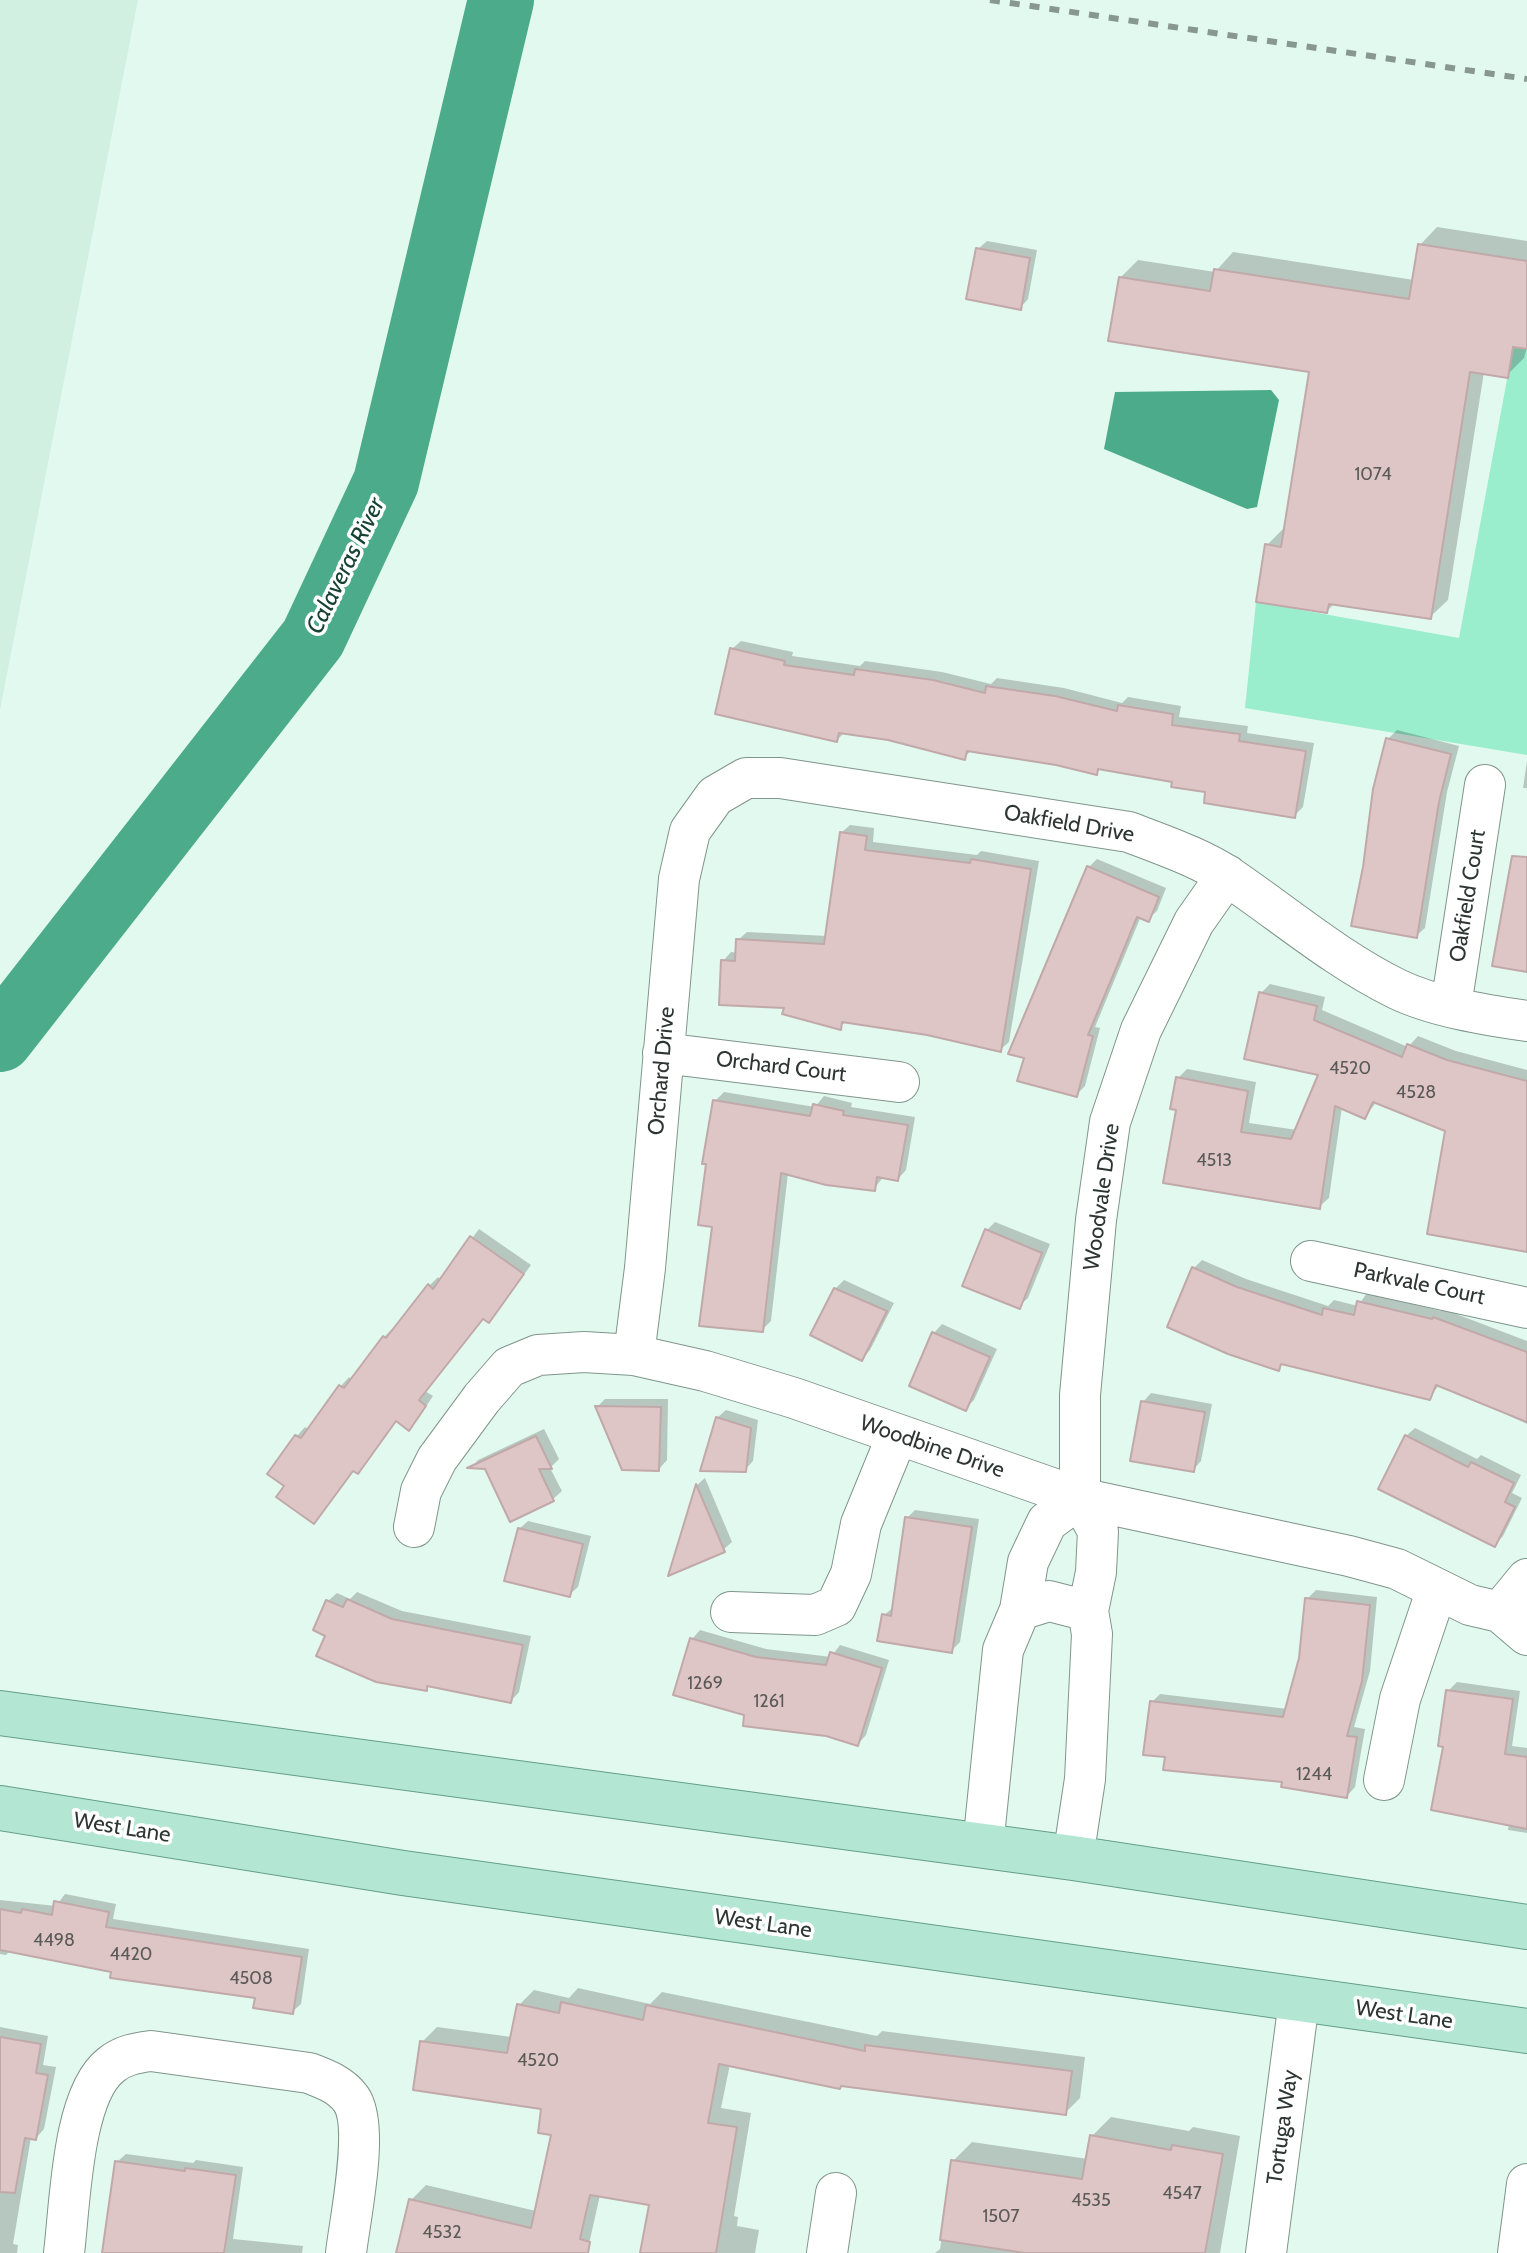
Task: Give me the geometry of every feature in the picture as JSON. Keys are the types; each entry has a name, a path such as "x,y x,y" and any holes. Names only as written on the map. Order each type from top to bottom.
{"main road":[{"path":"0,1713 1073,1858 1527,1927"},
{"name":"West Lane","path":"0,1808 403,1873 1527,2031"}],"street":[{"name":"Oakfield Drive","path":"715,796 746,778 780,778 1129,832 1179,851 1227,875 1348,962 1400,991 1451,1006 1527,1021"},
{"name":"Oakfield Court","path":"1451,1006 1485,785"},
{"name":"Orchard Drive","path":"634,1355 645,1268 679,879 690,831 715,796"},
{"name":"Woodvale Drive","path":"1073,1858 1085,1779 1092,1634 1088,1611 1096,1572 1098,1531 1080,1498 1080,1395 1096,1220 1110,1122 1141,1030 1194,922 1227,875"},
{"name":"Orchard Court","path":"663,1053 899,1082"},
{"name":"Parkvale Court","path":"1311,1261 1527,1308"},
{"name":"Woodbine Drive","path":"414,1527 421,1491 437,1459 509,1367 538,1355 584,1352 634,1355 705,1371 779,1394 1080,1498 1397,1569 1514,1624"},
{"path":"731,1612 815,1615 836,1606 851,1574 861,1524 897,1436"},
{"path":"983,1846 1003,1650 1020,1610 1028,1562 1047,1522 1080,1498"},
{"path":"1514,1624 1527,1579"},
{"path":"1384,1780 1400,1699 1437,1589"},
{"path":"1020,1610 1049,1601 1088,1611"},
{"name":"Tortuga Way","path":"1266,2253 1299,2001"},
{"path":"64,2253 81,2117 90,2095 110,2065 130,2054 151,2051 309,2073 332,2082 351,2099 360,2118 360,2142 346,2253"},
{"path":"1518,2253 1527,2184"},
{"path":"827,2253 836,2193"}],"shaded area":[{"path":"0,0 138,0 0,710"},
{"path":"1513,347 1527,349 1527,755 1245,708 1256,602 1459,638"},
{"path":"1271,390 1279,400 1257,507 1247,509 1104,449 1115,392"}],"building":[{"path":"1418,244 1527,261 1527,349 1513,347 1508,378 1470,372 1431,619 1329,604 1327,613 1256,602 1265,544 1281,547 1309,372 1108,341 1119,277 1210,291 1214,269 1409,299"},
{"path":"976,248 1030,258 1021,310 966,299"},
{"path":"730,648 785,661 784,665 854,675 855,669 933,680 985,693 986,686 1055,696 1117,711 1118,705 1173,714 1172,725 1240,734 1239,741 1306,751 1295,818 1204,803 1205,792 1171,787 1172,782 1098,769 1097,775 967,751 965,760 888,740 839,733 837,742 715,714"},
{"path":"1386,738 1451,754 1439,802 1417,938 1351,926 1363,867 1373,789"},
{"path":"840,832 867,836 865,850 970,863 971,859 1031,869 1001,1052 927,1035 842,1022 841,1030 782,1014 784,1008 719,1005 721,960 735,961 736,939 824,944"},
{"path":"1512,856 1527,857 1527,972 1492,966"},
{"path":"1087,866 1159,897 1149,922 1137,917 1088,1035 1093,1036 1077,1097 1017,1081 1024,1058 1008,1054"},
{"path":"1259,992 1317,1006 1314,1020 1402,1057 1407,1044 1447,1060 1527,1081 1527,1252 1427,1234 1445,1131 1373,1102 1365,1119 1335,1106 1320,1209 1163,1183 1176,1110 1170,1109 1176,1077 1248,1091 1241,1132 1291,1139 1318,1075 1244,1059"},
{"path":"713,1100 810,1116 813,1104 844,1111 843,1115 908,1125 898,1181 877,1177 875,1191 826,1185 781,1173 763,1332 699,1326 712,1227 698,1225 706,1164 702,1164"},
{"path":"985,1229 1042,1253 1020,1309 962,1286"},
{"path":"470,1236 524,1274 489,1323 483,1319 419,1400 426,1406 409,1431 396,1421 358,1474 353,1471 314,1524 276,1497 284,1486 267,1474 295,1435 301,1438 339,1385 344,1388 428,1284 433,1289"},
{"path":"1192,1267 1237,1287 1322,1315 1323,1308 1354,1315 1357,1301 1433,1317 1527,1352 1527,1422 1436,1385 1430,1400 1281,1364 1279,1371 1228,1354 1167,1327"},
{"path":"834,1288 887,1311 862,1361 810,1335"},
{"path":"932,1332 990,1357 966,1411 909,1386"},
{"path":"1141,1401 1205,1412 1194,1472 1130,1461"},
{"path":"595,1406 661,1407 659,1471 622,1470"},
{"path":"716,1417 751,1428 746,1472 700,1471"},
{"path":"1405,1435 1468,1467 1471,1462 1514,1483 1505,1502 1515,1507 1495,1547 1378,1489"},
{"path":"536,1436 552,1469 539,1469 554,1501 510,1522 485,1469 467,1468"},
{"path":"696,1484 725,1552 668,1576"},
{"path":"905,1517 972,1527 952,1653 877,1641 882,1614 891,1616"},
{"path":"518,1528 583,1544 570,1597 504,1581"},
{"path":"1305,1598 1370,1605 1362,1681 1347,1736 1357,1737 1347,1798 1281,1787 1282,1782 1163,1770 1165,1757 1143,1755 1150,1701 1283,1717 1299,1658"},
{"path":"347,1599 392,1619 523,1645 511,1703 427,1686 427,1691 376,1682 316,1656 325,1636 313,1630 326,1600 343,1607"},
{"path":"690,1638 756,1657 826,1665 830,1652 882,1668 858,1746 826,1736 743,1726 744,1715 673,1695"},
{"path":"1446,1690 1513,1699 1505,1754 1527,1757 1527,1829 1431,1810 1443,1747 1438,1746"},
{"path":"54,1901 109,1912 106,1927 302,1957 293,2014 253,2008 255,1998 110,1978 111,1972 0,1950 0,1909 21,1913 22,1909 52,1915"},
{"path":"561,2002 643,2020 646,2005 865,2051 865,2045 1072,2071 1066,2115 841,2086 840,2089 719,2064 708,2123 737,2127 716,2253 640,2253 649,2205 590,2195 580,2239 590,2242 588,2253 396,2253 409,2199 531,2228 551,2135 538,2133 541,2109 413,2090 420,2041 507,2053 517,2004 559,2013"},
{"path":"0,2037 41,2044 36,2073 48,2075 36,2140 25,2138 15,2193 0,2192"},
{"path":"1090,2135 1171,2150 1172,2145 1223,2154 1205,2253 1025,2253 940,2240 951,2160 1082,2179"},
{"path":"115,2161 236,2175 224,2253 102,2253"}],"waterway":[{"name":"Calaveras River","path":"0,1039 313,638 386,482 501,0"}],"railway":[{"path":"990,0 1527,79"}]}
